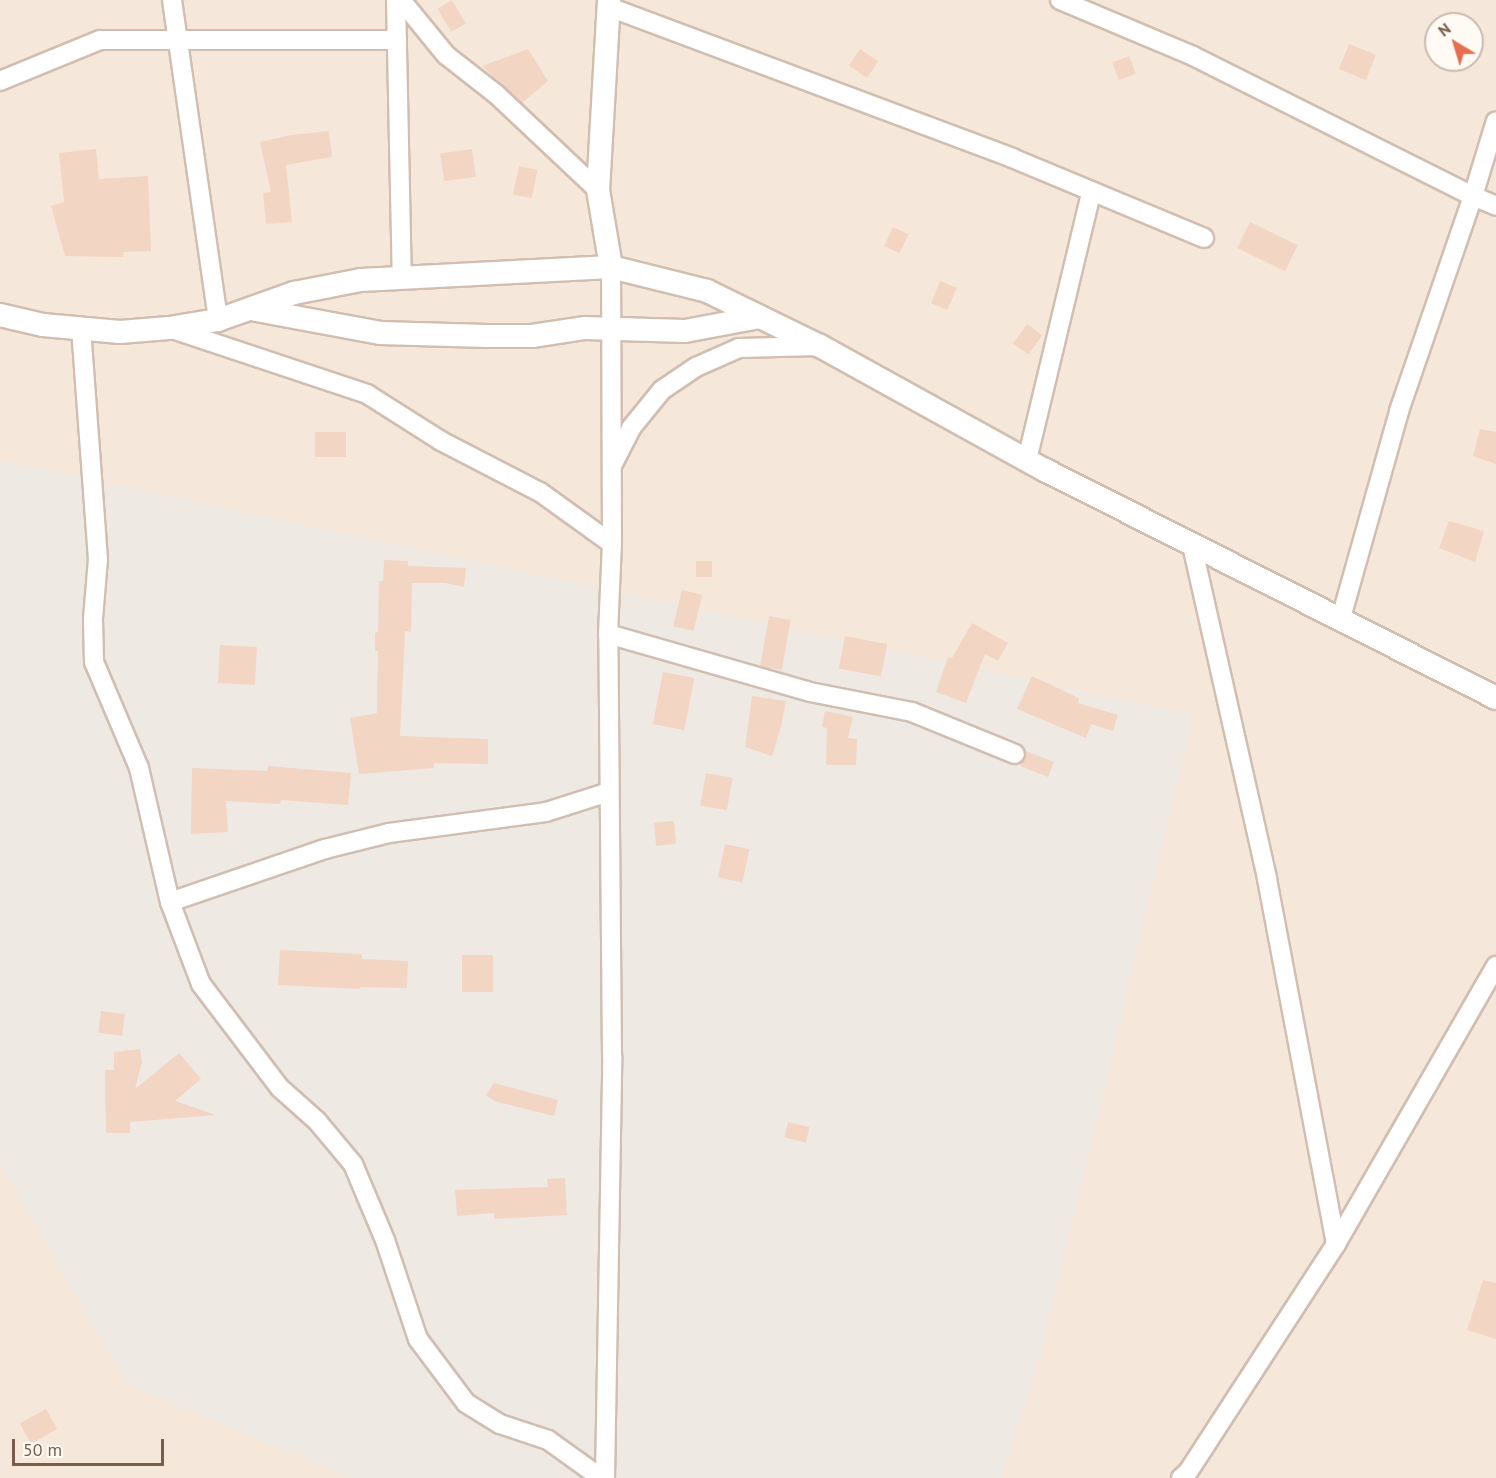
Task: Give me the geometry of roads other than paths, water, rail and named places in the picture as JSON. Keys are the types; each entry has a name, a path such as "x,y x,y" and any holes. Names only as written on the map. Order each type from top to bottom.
{"street":[{"path":"172,0 218,320"},
{"path":"396,0 402,278"},
{"path":"401,0 446,55 496,94 598,190"},
{"path":"1060,0 1193,56 1496,206"},
{"path":"603,1478 612,1056 608,634 612,544 612,467 610,267 598,190 609,3 1012,158 1091,193 1204,238"},
{"path":"0,81 100,40 397,40"},
{"path":"1341,618 1399,411 1473,196 1496,121"},
{"path":"1027,460 1091,193"},
{"path":"0,315 43,325 120,332 170,328 218,320 294,293 361,280 610,267 707,291 820,346 1027,460 1496,698"},
{"path":"249,309 380,333 532,336 585,328 685,331 760,317"},
{"path":"81,328 98,559 93,619 94,662 139,768 170,902 201,984 280,1088 317,1121 353,1164 385,1240 418,1339 465,1403 500,1424 548,1440 603,1478"},
{"path":"170,328 367,394 441,441 540,492 612,544"},
{"path":"612,467 631,428 662,390 696,367 739,348 820,346"},
{"path":"1192,544 1268,878 1336,1244"},
{"path":"608,634 810,692 912,712 1015,754"},
{"path":"170,902 325,849 389,833 546,812 609,792"},
{"path":"1181,1478 1188,1473 1336,1244 1496,966"}]}
